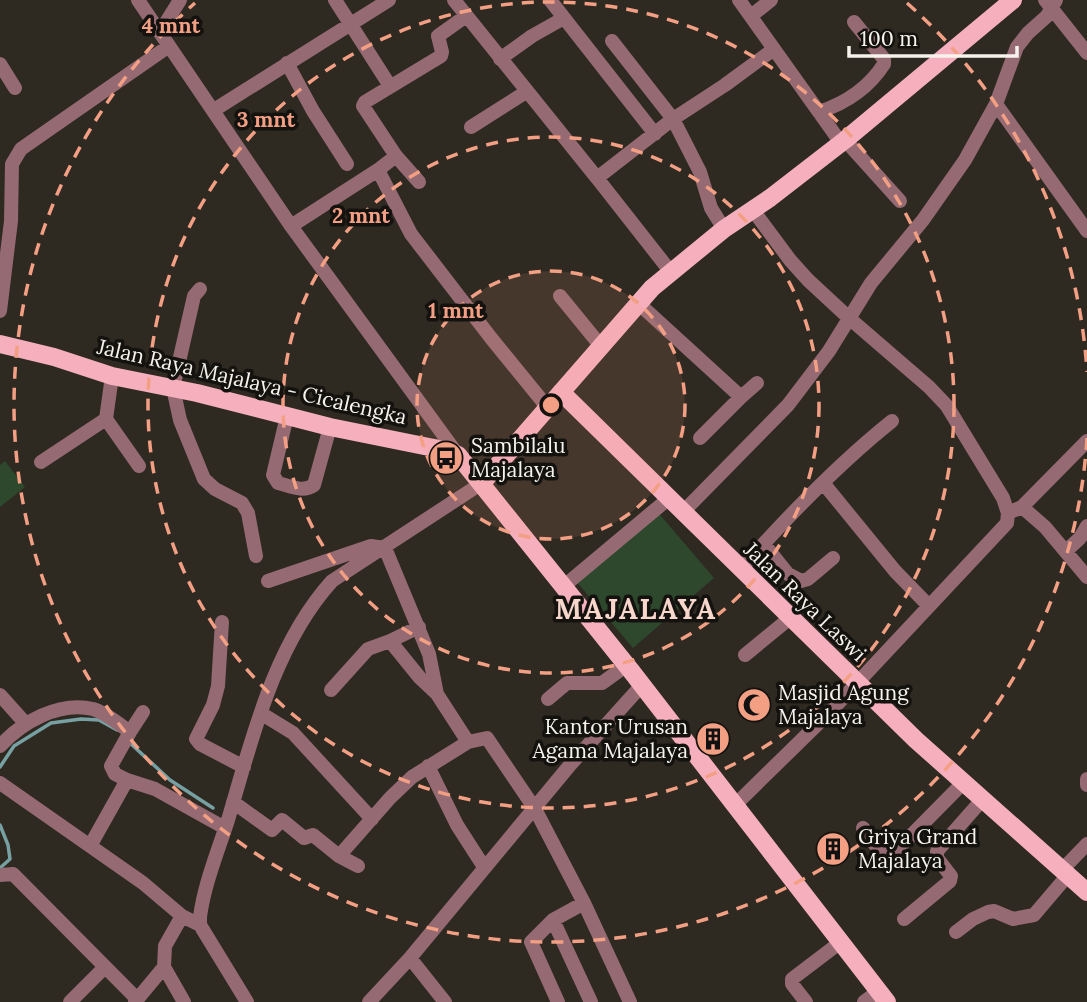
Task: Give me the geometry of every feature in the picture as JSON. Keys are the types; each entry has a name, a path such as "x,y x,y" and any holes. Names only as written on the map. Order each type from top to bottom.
{"main road":[{"path":"480,481 561,393 593,338 638,302 662,260 753,210 843,141 1013,0"},
{"name":"Jalan Raya Majalaya - Cicalengka","path":"0,344 54,357 112,376 184,390 461,457"},
{"name":"Jalan Raya Laswi","path":"561,393 856,683 963,783 1087,892"},
{"path":"461,457 627,665 883,997"}],"street":[{"path":"138,0 291,226 461,457"},
{"path":"160,32 180,0"},
{"path":"335,0 390,86"},
{"path":"214,110 389,0"},
{"path":"454,0 662,260"},
{"path":"550,0 655,134"},
{"path":"739,0 824,119 900,201"},
{"path":"751,16 771,0"},
{"path":"1051,2 1087,53"},
{"path":"682,513 788,405 829,351 871,283 923,220 965,160 996,104 1017,47 1047,16 1051,2"},
{"path":"419,182 396,156 363,106 390,86 441,56 438,36 466,16"},
{"path":"500,59 532,36 564,18"},
{"path":"824,119 859,93 884,64 884,59 854,22"},
{"path":"612,41 673,119 700,172 711,208 722,227"},
{"path":"0,311 5,286 6,207 12,164 21,149 169,46"},
{"path":"597,178 673,119 774,49"},
{"path":"287,63 313,111 347,164"},
{"path":"0,64 15,88"},
{"path":"471,127 526,92"},
{"path":"996,104 1087,231"},
{"path":"291,226 396,156"},
{"path":"378,170 411,234 548,408"},
{"path":"753,210 790,260 849,318 929,387 947,406 1003,498 1066,551 1087,576"},
{"path":"201,289 194,296 180,420 204,479 215,489 242,503 248,513 256,556"},
{"path":"560,296 593,338"},
{"path":"638,302 741,397"},
{"path":"112,376 106,419 139,466"},
{"path":"700,438 757,383"},
{"path":"287,416 274,479 278,483 301,489 311,488 316,481 330,427"},
{"path":"41,462 106,419"},
{"path":"740,570 824,484 892,421"},
{"path":"735,805 830,712 1007,523 1015,510 1087,442"},
{"path":"200,925 200,912 262,715 281,664 319,596 332,581 385,548 480,481"},
{"path":"824,484 895,571 929,606"},
{"path":"564,586 668,499"},
{"path":"1066,551 1080,538 1087,526"},
{"path":"764,544 788,574 801,581 808,579 833,558"},
{"path":"268,581 371,546 385,548"},
{"path":"385,548 429,654 437,694"},
{"path":"745,655 790,618"},
{"path":"222,622 218,686 213,705 196,739 200,744 244,767"},
{"path":"331,690 362,653 376,644 390,641 419,627"},
{"path":"390,641 419,678 437,694 468,742"},
{"path":"548,699 567,683 602,683 627,665"},
{"path":"369,1002 410,958 586,746 642,685"},
{"path":"0,695 26,724"},
{"path":"0,746 26,724 66,709 80,708 95,710 127,737"},
{"path":"143,712 112,762 111,770 127,780 155,789 225,828"},
{"path":"262,715 293,733 372,819"},
{"path":"339,856 412,777 468,742 484,738 490,740 535,809 630,1002"},
{"path":"428,766 457,825 484,867"},
{"path":"1087,779 1087,785"},
{"path":"90,846 127,780"},
{"path":"0,783 143,883 183,916 200,925 247,1002"},
{"path":"863,828 881,854 891,856 963,783"},
{"path":"904,919 950,881 951,876 936,854 939,847 982,800"},
{"path":"233,802 272,830 282,820 304,838 313,835 339,856 358,866"},
{"path":"956,932 988,912 993,911 1013,919 1034,915 1087,844"},
{"path":"0,875 13,874 136,1001 164,967"},
{"path":"558,1002 531,943 553,920 583,904"},
{"path":"183,916 164,946 164,967 184,1002"},
{"path":"553,920 591,1002"},
{"path":"806,1002 792,984 792,979 842,941"},
{"path":"410,958 445,1002"},
{"path":"78,999 105,967"},
{"path":"864,1002 883,997"}],"green space":[{"path":"5,461 25,487 0,507 0,465"},
{"path":"656,510 714,578 633,648 575,580"}],"waterway":[{"path":"0,767 14,746 51,723 81,719 99,720 117,730"},
{"path":"130,743 170,780 213,808"},
{"path":"0,825 10,859 0,868"}],"place":[{"name":"Sambilalu Majalaya","path":"446,458"},
{"name":"Masjid Agung Majalaya","path":"754,705"},
{"name":"Kantor Urusan Agama Majalaya","path":"713,739"},
{"name":"Griya Grand Majalaya","path":"833,849"}],"district":[{"name":"MAJALAYA","path":"636,609"}]}
